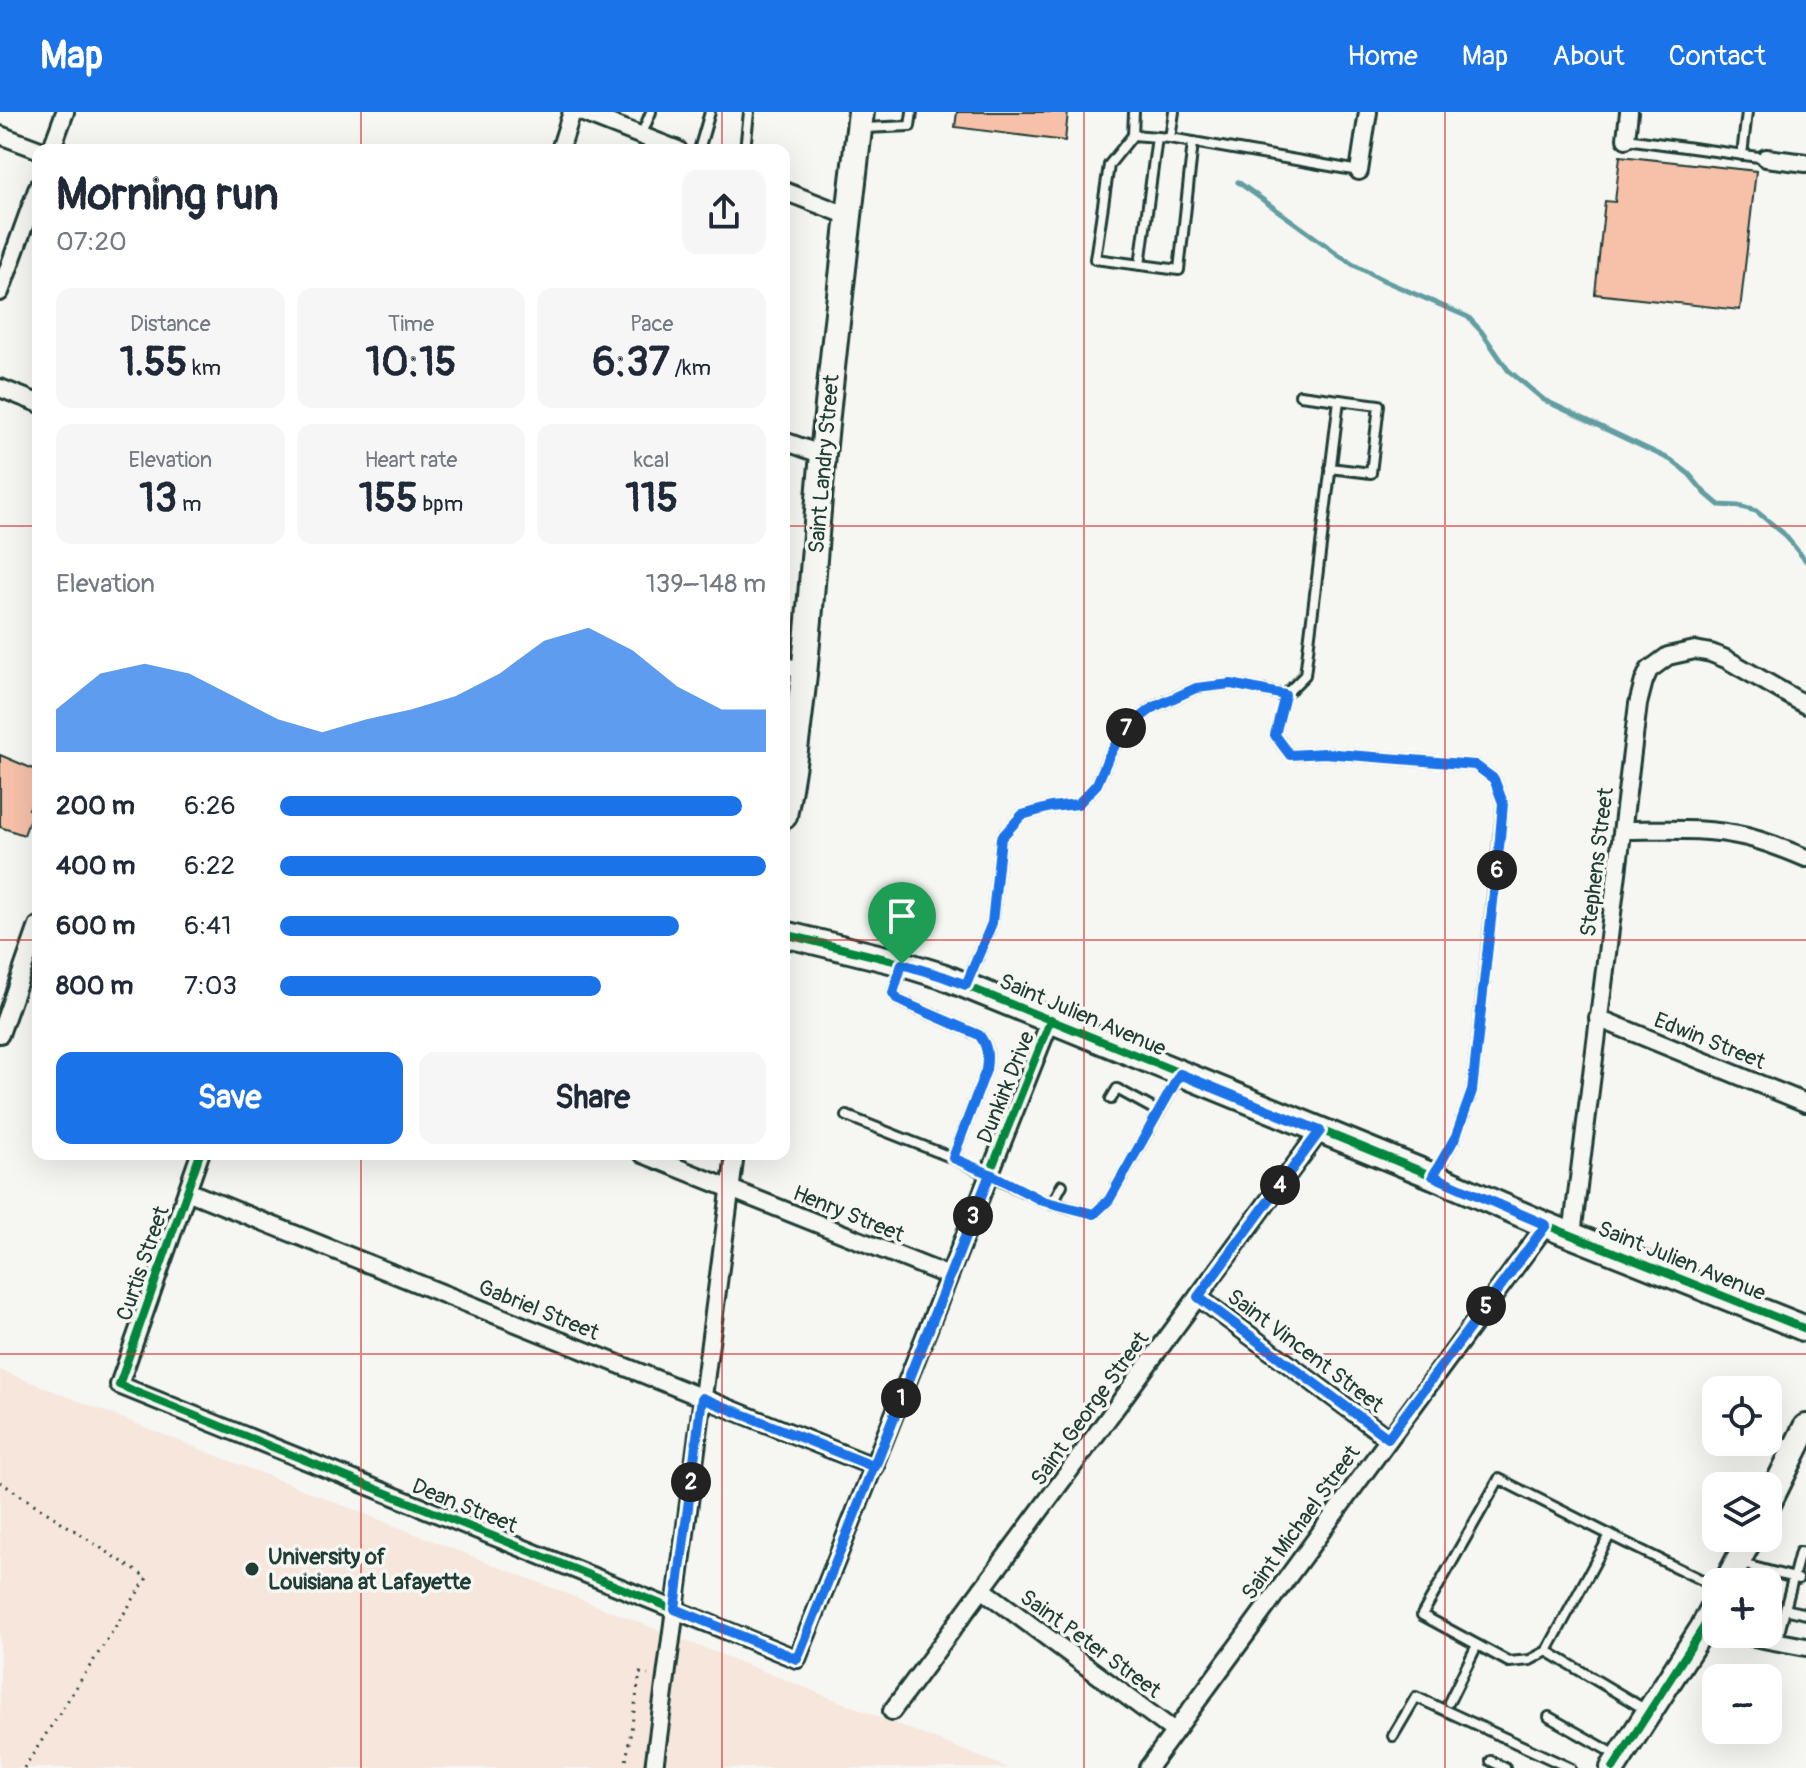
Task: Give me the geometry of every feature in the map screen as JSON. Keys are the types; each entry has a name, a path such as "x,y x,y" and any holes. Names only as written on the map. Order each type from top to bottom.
{"street":[{"path":"53,144 65,112"},
{"path":"562,144 572,112"},
{"path":"581,112 662,144"},
{"path":"1359,171 1368,112"},
{"path":"1626,139 1629,112"},
{"name":"Saint Landry Street","path":"790,782 796,748 794,668 823,455 860,120"},
{"path":"0,135 32,147"},
{"path":"1766,158 1806,163"},
{"path":"790,193 849,216"},
{"path":"0,292 32,204"},
{"path":"0,388 32,401"},
{"path":"790,443 823,455"},
{"name":"Stephens Street","path":"1572,1235 1638,704 1644,681 1656,663 1680,652 1695,650 1726,659 1806,705"},
{"path":"1623,830 1745,836 1806,858"},
{"name":"Saint Julien Avenue","path":"790,936 902,964 966,985 1806,1329"},
{"path":"0,1034 32,943"},
{"name":"Edwin Street","path":"1598,1018 1806,1103"},
{"name":"Dunkirk Drive","path":"797,1659 1051,1019"},
{"name":"Saint George Street","path":"892,1711 1320,1131"},
{"name":"Curtis Street","path":"119,1385 198,1160"},
{"name":"Henry Street","path":"658,1160 949,1276"},
{"path":"654,1768 734,1160"},
{"name":"Gabriel Street","path":"187,1191 875,1467"},
{"name":"Saint Michael Street","path":"1148,1768 1546,1225"},
{"name":"Saint Vincent Street","path":"1198,1297 1388,1438"},
{"name":"Dean Street","path":"119,1385 797,1659"},
{"path":"1782,1476 1806,1427"},
{"name":"Saint Peter Street","path":"982,1589 1174,1731"},
{"path":"1617,1763 1702,1639"},
{"path":"1782,1643 1806,1647"}],"lane":[{"path":"641,136 651,112"},
{"path":"701,144 710,112"},
{"path":"746,144 749,112"},
{"path":"860,120 910,126 912,112"},
{"path":"1134,112 1133,135 1109,165 1095,259 1179,270 1193,142"},
{"path":"1170,138 1174,112"},
{"path":"1742,155 1747,112"},
{"path":"1133,135 1170,138 1359,171"},
{"path":"1140,265 1157,137"},
{"path":"1626,139 1766,158"},
{"path":"1300,395 1379,405 1371,473 1330,468"},
{"path":"1339,400 1305,675 1285,695 1275,735 1290,755 1324,753 1475,765 1494,779 1503,803 1472,1091 1456,1136 1433,1176"},
{"path":"966,985 992,923 1001,838 1022,815 1078,804 1097,784 1123,731 1154,707 1196,688 1231,684 1285,695"},
{"path":"902,964 893,993 898,1000 979,1035 986,1043 986,1070 953,1158"},
{"path":"847,1116 990,1174 1043,1201 1094,1214 1109,1200 1180,1074"},
{"path":"1111,1099 1117,1089 1159,1112"},
{"path":"1052,1204 1062,1185"},
{"path":"1610,1535 1547,1651 1530,1660 1509,1662 1422,1615 1499,1479 1702,1580"},
{"path":"1782,1621 1800,1552 1806,1554"},
{"path":"1782,1578 1795,1579"},
{"path":"1785,1609 1806,1614"},
{"path":"1449,1702 1477,1645"},
{"path":"1547,1651 1650,1712"},
{"path":"1393,1736 1416,1697 1570,1768"},
{"path":"1549,1717 1617,1763"},
{"path":"1491,1761 1505,1768"}],"path":[{"path":"0,1482 147,1578 24,1768"},
{"path":"625,1768 640,1673 665,1677"}],"shaded area":[{"name":"University of Louisiana at Lafayette","path":"0,1370 1008,1768 0,1768"}],"building":[{"path":"957,112 1068,112 1065,141 955,127"},
{"path":"1620,156 1756,171 1740,310 1595,294 1605,201 1615,202"},
{"path":"0,755 32,768 32,803 29,809 32,813 24,835 0,827"}],"waterway":[{"path":"1238,182 1352,264 1468,317 1508,370 1544,400 1671,460 1719,505 1756,511 1783,533 1806,561"}],"cycle path":[{"path":"790,935 942,976 1806,1329"},
{"path":"198,1160 119,1385 797,1659 1051,1019"},
{"path":"1613,1768 1702,1630"}],"place":[{"name":"University of Louisiana at Lafayette","path":"252,1569"}],"route":[{"path":"902,964 893,993 898,1000 979,1035 986,1043 986,1070 953,1158 990,1174 875,1467 797,1659 675,1609 702,1398 875,1467 949,1276 990,1174 1043,1201 1094,1214 1109,1200 1180,1074 1320,1131 1198,1297 1388,1438 1546,1225 1433,1176 1456,1136 1472,1091 1500,838 1503,803 1494,779 1475,765 1324,753 1290,755 1275,735 1285,695 1231,684 1196,688 1154,707 1123,731 1097,784 1078,804 1022,815 1001,838 992,923 966,985 902,964"}]}
